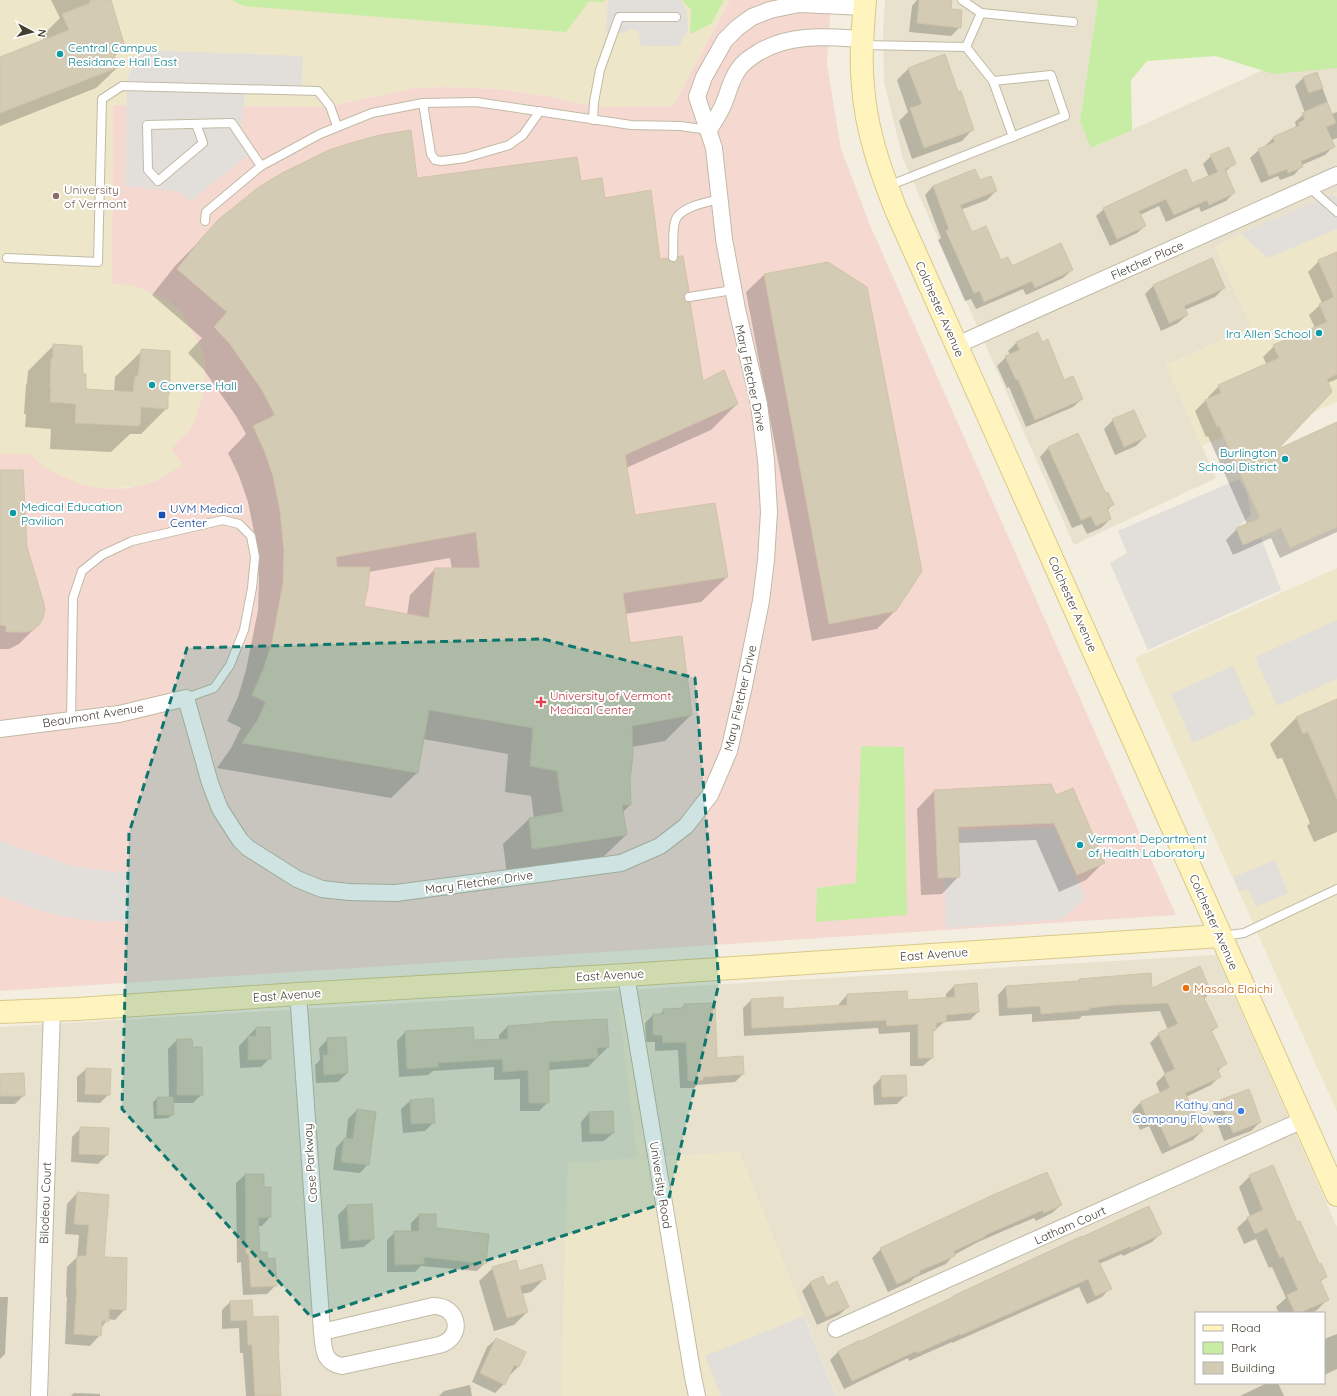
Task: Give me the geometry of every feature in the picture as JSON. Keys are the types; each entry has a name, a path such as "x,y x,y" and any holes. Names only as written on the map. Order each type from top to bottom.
{"main road":[{"name":"Colchester Avenue","path":"865,3 863,86 868,122 877,159 887,186 915,254 1337,1195"},
{"name":"East Avenue","path":"0,1012 626,975 1220,936"}],"street":[{"name":"Mary Fletcher Drive","path":"186,698 210,783 217,802 240,840 248,848 297,879 322,889 349,892 396,893 621,863 660,846 686,826 710,795 729,751 761,601 766,560 769,512 766,460 759,404 737,309 724,239 714,148 697,97 701,83 725,40 737,28 752,17 770,10 799,4 865,3"},
{"path":"709,130 724,103 730,84 739,69 748,58 767,47 786,40 808,37 863,42"},
{"name":"Fletcher Place","path":"957,345 1337,175"},
{"name":"Beaumont Avenue","path":"0,729 119,714 186,698"},
{"name":"University Road","path":"626,975 697,1396"},
{"name":"Case Parkway","path":"298,994 322,1332 326,1355 331,1362 342,1366 443,1344 452,1337 456,1326 450,1312 444,1308 436,1306 322,1332"},
{"name":"Bilodeau Court","path":"39,1396 52,1010"},
{"name":"Latham Court","path":"836,1329 1303,1120"}],"lane":[{"path":"962,0 981,13 1073,22"},
{"path":"966,47 981,13"},
{"path":"592,120 600,70 619,17 676,17"},
{"path":"863,42 966,47 993,81 1013,137"},
{"path":"887,186 1065,116 1051,75 993,81"},
{"path":"7,258 98,262 102,99 122,86 318,91 330,106 337,126"},
{"path":"205,221 206,212 261,166 320,134 372,112 423,103 476,102 631,125 680,126 709,130"},
{"path":"423,103 431,154 435,160 442,161 465,158 509,145 523,136 540,111"},
{"path":"196,124 203,143 158,181 148,170 147,125 232,123 261,166"},
{"path":"1309,187 1337,212"},
{"path":"673,257 675,221 682,211 720,199"},
{"path":"690,297 734,290"},
{"path":"71,720 73,598 82,572 102,555 132,542 223,520 239,524 251,536 255,557 252,588 244,630 230,665 214,688 186,698"},
{"path":"1220,936 1244,934 1337,889"}],"highlighted area":[{"path":"543,639 695,678 719,983 668,1202 311,1317 122,1109 129,833 187,648"}],"shaded area":[{"name":"University of Vermont","path":"0,0 730,0 673,106 606,107 498,89 448,87 414,88 326,107 113,105 129,285 167,300 180,311 197,337 205,363 206,377 204,391 196,417 190,429 171,449 184,465 158,480 143,485 113,489 83,485 69,480 42,465 31,454 0,454"},
{"path":"608,0 681,0 687,11 688,30 679,46 641,46 638,30 629,30 624,33 606,32"},
{"name":"University of Vermont Medical Center","path":"730,0 831,0 827,64 841,149 870,225 1176,915 0,991 0,454 31,454 42,465 55,473 83,485 113,489 143,485 158,480 183,465 171,449 190,429 196,417 204,391 205,363 202,350 190,326 180,311 167,300 147,291 129,285 112,284 113,105 326,107 414,88 448,87 498,89 606,107 673,106"},
{"path":"885,0 1098,0 1080,121 1092,148 1316,46 1337,47 1337,197 1331,194 1215,247 1251,327 1166,365 1216,478 1074,545 903,159 884,82 883,31"},
{"path":"142,50 303,56 301,93 245,91 241,131 254,150 191,201 180,192 125,186 127,78"},
{"path":"1337,192 1337,402 1305,416 1299,403 1202,446 1166,365 1251,327 1215,247"},
{"path":"1332,194 1337,198 1337,229 1268,258 1241,234"},
{"path":"1239,479 1247,493 1251,515 1236,529 1243,545 1261,537 1281,590 1148,650 1110,563 1127,553 1118,531"},
{"path":"1337,568 1337,1112 1135,658"},
{"path":"1337,620 1337,679 1277,706 1255,657"},
{"path":"1233,666 1255,715 1193,743 1171,694"},
{"path":"1053,827 1085,898 1063,919 946,928 945,879 961,878 959,830"},
{"path":"0,841 71,866 115,872 133,871 131,922 93,921 60,916 41,911 0,896"},
{"path":"1275,860 1288,893 1256,907 1248,889 1239,892 1233,877"},
{"path":"1216,955 1337,1227 1337,1396 837,1396 739,1152 568,1163 561,1396 0,1396 0,1027"},
{"path":"619,1008 644,1008 662,1157 739,1152 837,1396 561,1396 568,1163 637,1158"},
{"path":"804,1316 836,1396 721,1396 705,1356"}],"green space":[{"path":"232,0 604,0 604,2 589,1 566,32 244,6"},
{"path":"682,0 724,0 711,24 690,34 691,10"},
{"path":"1098,0 1337,0 1337,68 1274,74 1216,56 1147,61 1131,80 1132,130 1091,148 1080,121"},
{"path":"861,746 904,747 907,915 816,922 817,888 856,883"}],"building":[{"name":"Central Campus Residance Hall East","path":"90,0 111,0 125,47 113,52 119,67 0,113 0,57 69,30 62,14 90,3"},
{"path":"919,0 952,0 951,9 962,10 961,28 917,23"},
{"path":"945,54 958,92 961,91 974,130 924,148 910,108 922,104 908,68"},
{"path":"1317,72 1323,88 1309,93 1303,77"},
{"path":"1327,102 1336,123 1326,127 1335,147 1301,161 1303,167 1288,173 1287,169 1269,176 1258,149 1275,142 1273,137 1300,125 1298,123 1305,120 1302,113"},
{"name":"University of Vermont Medical Center","path":"411,130 417,178 577,157 581,181 602,178 605,198 651,190 660,259 668,258 673,262 677,260 679,256 683,256 689,291 685,293 684,298 687,302 690,302 703,381 724,370 738,404 625,455 635,515 715,503 728,577 623,593 630,643 682,636 692,715 632,726 633,754 630,781 631,805 622,805 627,835 532,849 529,818 563,812 557,771 530,766 533,728 429,710 418,773 242,743 257,721 266,702 252,695 263,670 272,643 283,583 284,551 280,511 273,476 264,450 253,426 275,415 262,390 230,344 214,327 227,312 177,269 219,219 259,187 282,173 329,150 380,135","holes":["476,532 480,568 435,568 429,618 364,606 370,567 337,567 336,557"]},
{"path":"1229,147 1236,164 1225,169 1235,193 1209,205 1207,200 1174,215 1166,199 1139,211 1146,226 1117,239 1103,208 1186,169 1192,183 1218,172 1210,155"},
{"path":"975,169 980,180 991,176 997,191 960,205 972,232 986,226 1001,260 1008,257 1012,266 1061,243 1073,270 1035,288 1032,281 984,302 980,291 974,293 946,231 949,229 933,186"},
{"path":"1337,252 1337,374 1327,379 1332,392 1278,449 1337,422 1337,527 1290,548 1281,528 1243,545 1236,528 1260,518 1219,426 1217,427 1205,400 1221,393 1218,385 1279,358 1273,345 1327,322 1319,304 1334,297 1318,260"},
{"path":"1212,258 1225,288 1184,306 1188,315 1169,323 1153,285"},
{"path":"828,262 867,287 922,571 896,611 829,624 764,274"},
{"path":"1038,332 1042,342 1048,339 1064,380 1073,376 1083,399 1035,420 1018,379 1016,380 1005,356 1020,350 1016,342"},
{"name":"Converse Hall","path":"53,344 82,346 83,374 86,374 86,389 133,392 135,376 138,376 141,350 170,351 168,409 141,407 140,425 138,426 75,423 76,404 50,402 51,358 53,358"},
{"path":"1134,410 1146,437 1124,447 1112,419"},
{"path":"1078,433 1106,494 1108,492 1114,505 1107,508 1111,519 1096,526 1091,516 1081,520 1048,447"},
{"name":"Medical Education Pavilion","path":"0,470 23,470 27,547 45,610 39,625 33,630 27,632 6,632 6,626 0,625"},
{"path":"1337,699 1337,799 1308,732 1303,734 1296,717"},
{"name":"Vermont Department of Health Laboratory","path":"1051,784 1056,795 1073,788 1105,863 1077,875 1054,823 958,827 960,877 938,878 934,790"},
{"path":"1200,966 1211,992 1203,996 1218,1027 1211,1030 1227,1064 1217,1069 1221,1077 1185,1093 1203,1131 1170,1147 1157,1118 1149,1122 1140,1102 1170,1088 1164,1074 1175,1069 1158,1033 1178,1024 1168,1003 1115,1005 1089,1008 1089,1010 1041,1014 1040,1006 1008,1008 1006,986 1079,981 1079,979 1151,973 1152,988"},
{"path":"977,983 979,1012 946,1015 946,1022 936,1023 936,1030 933,1030 933,1058 918,1058 918,1024 887,1026 886,1020 752,1028 751,999 783,997 783,1009 847,1005 847,994 907,991 908,1000 955,997 954,985"},
{"path":"715,1003 717,1058 743,1056 744,1074 703,1077 703,1080 688,1081 686,1042 663,1043 662,1035 653,1035 653,1014 664,1014 663,1009 684,1008 684,1004"},
{"path":"607,1019 609,1047 597,1048 598,1058 549,1062 549,1103 529,1103 528,1070 503,1072 502,1059 438,1063 438,1067 407,1069 405,1031 473,1027 474,1040 508,1039 507,1026 545,1022"},
{"path":"256,1027 270,1027 271,1059 248,1060 248,1036 256,1036"},
{"path":"346,1037 348,1073 324,1075 323,1055 328,1055 327,1038"},
{"path":"177,1039 192,1039 193,1047 202,1047 203,1095 177,1095"},
{"path":"86,1068 111,1069 110,1095 85,1094"},
{"path":"24,1073 25,1096 0,1096 0,1074"},
{"path":"906,1075 907,1096 882,1097 881,1076"},
{"name":"Kathy and Company Flowers","path":"1249,1089 1261,1122 1233,1133 1220,1100"},
{"path":"157,1097 173,1097 174,1115 157,1115"},
{"path":"433,1098 435,1123 411,1124 410,1100"},
{"path":"357,1109 376,1112 369,1165 341,1162 344,1138 353,1139"},
{"path":"613,1111 614,1133 590,1134 589,1112"},
{"path":"80,1127 109,1128 108,1155 79,1154"},
{"path":"1273,1165 1297,1222 1300,1221 1319,1264 1321,1263 1327,1277 1320,1280 1329,1300 1301,1312 1295,1312 1287,1295 1298,1290 1283,1256 1280,1258 1267,1228 1255,1234 1247,1217 1263,1210 1249,1175"},
{"path":"1047,1172 1062,1205 1044,1213 1043,1210 985,1235 986,1236 954,1251 955,1256 919,1271 920,1273 897,1284 880,1248 995,1194"},
{"path":"245,1174 264,1174 264,1187 271,1187 271,1217 258,1218 260,1252 267,1252 268,1259 275,1258 277,1286 251,1287 249,1254 246,1254"},
{"path":"77,1192 109,1195 104,1257 127,1258 126,1310 109,1309 109,1321 102,1321 101,1336 74,1334 77,1256 86,1256 89,1225 74,1224"},
{"path":"372,1204 374,1239 349,1241 347,1205"},
{"path":"1149,1206 1162,1234 1131,1248 1131,1246 1098,1260 1112,1289 1095,1296 1088,1279 961,1335 960,1334 917,1353 916,1351 852,1381 838,1351 953,1296"},
{"path":"419,1214 436,1214 436,1228 489,1234 486,1264 424,1257 424,1264 395,1265 394,1231 419,1231"},
{"path":"516,1260 519,1271 542,1264 546,1279 520,1286 528,1312 507,1318 492,1267"},
{"path":"823,1276 827,1286 837,1281 849,1307 826,1317 810,1282"},
{"path":"252,1300 253,1317 278,1316 281,1396 255,1396 252,1345 248,1345 247,1320 231,1321 230,1301"},
{"path":"496,1338 526,1352 519,1367 514,1365 505,1385 480,1373"}],"place":[{"name":"Central Campus Residance Hall East","path":"60,54"},
{"name":"University of Vermont","path":"56,196"},
{"name":"Ira Allen School","path":"1319,333"},
{"name":"Converse Hall","path":"152,385"},
{"name":"Burlington School District","path":"1285,459"},
{"name":"Medical Education Pavilion","path":"13,513"},
{"name":"UVM Medical Center","path":"162,515"},
{"name":"University of Vermont Medical Center","path":"541,702"},
{"name":"Vermont Department of Health Laboratory","path":"1080,845"},
{"name":"Masala Elaichi","path":"1186,988"},
{"name":"Kathy and Company Flowers","path":"1241,1111"}]}
